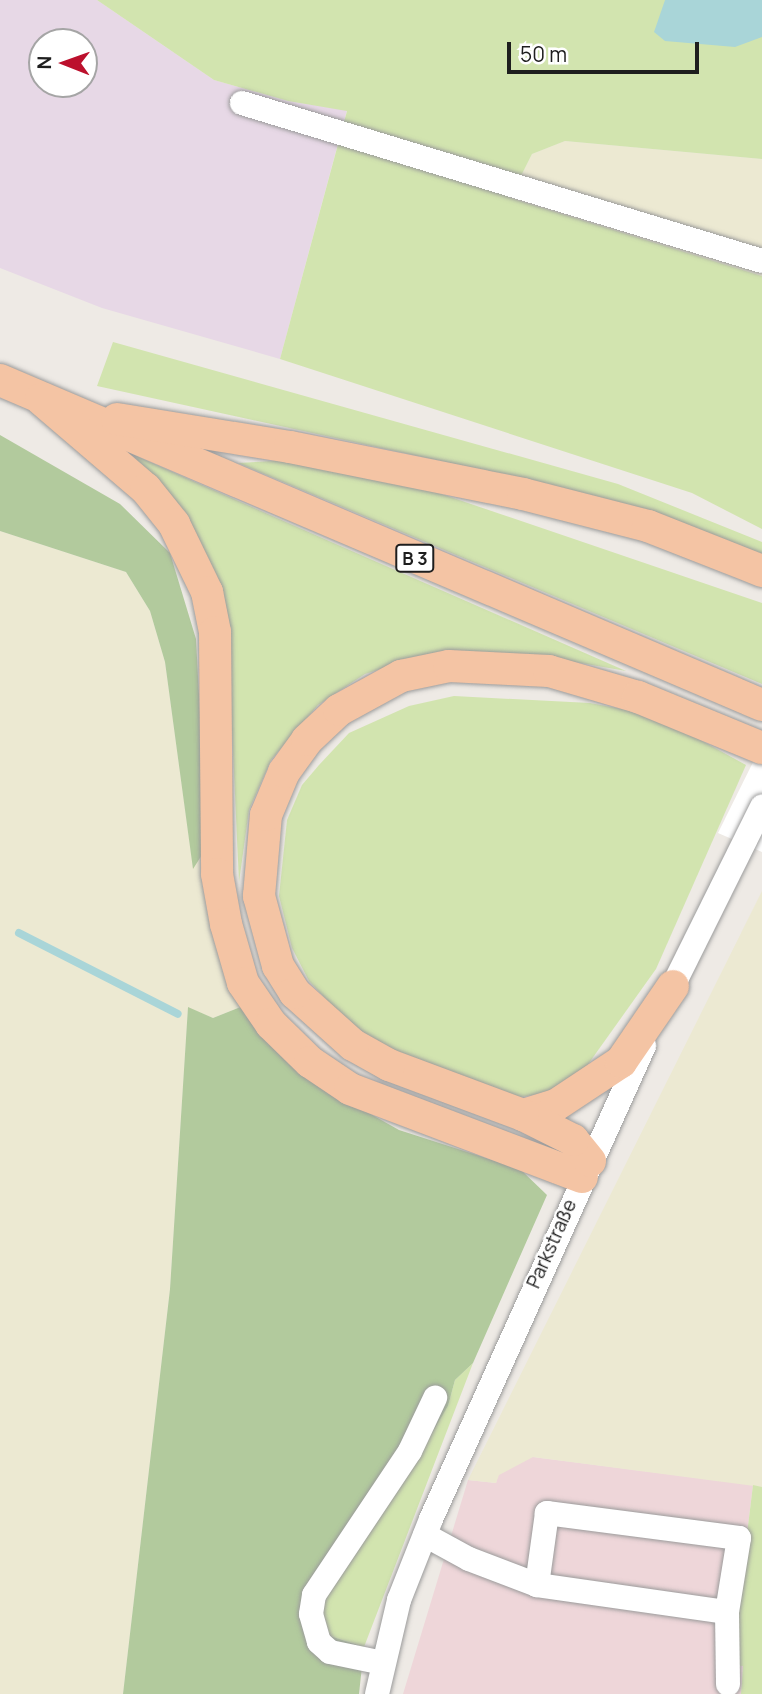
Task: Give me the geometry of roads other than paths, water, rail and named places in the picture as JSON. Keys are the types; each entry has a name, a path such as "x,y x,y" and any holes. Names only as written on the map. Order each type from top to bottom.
{"main road":[{"name":"B 3","path":"0,380 762,705"},
{"path":"54,405 290,447 523,494 648,526 756,571"},
{"path":"54,405 146,489 174,524 207,592 216,645 217,874 226,924 243,983 271,1024 310,1062 351,1089 586,1169"},
{"path":"586,1169 573,1140 523,1115 388,1065 324,1023 295,993 278,966 259,895 266,815 284,772 307,740 339,710 401,676 449,666 549,671 638,697 762,748"},
{"path":"523,1115 556,1105 621,1062 673,986"}],"street":[{"path":"242,103 762,261"},
{"name":"Parkstraße","path":"377,1694 399,1600 425,1535 586,1169 762,807"},
{"path":"383,1663 330,1652 319,1642 311,1614 314,1595 410,1451 435,1398"},
{"path":"537,1585 547,1513 739,1538 727,1612 728,1684"},
{"path":"425,1535 469,1559 537,1585 727,1612"}],"water":[{"path":"665,0 762,0 762,37 735,47 665,41 654,32"}],"waterway":[{"path":"19,933 178,1014"}]}
